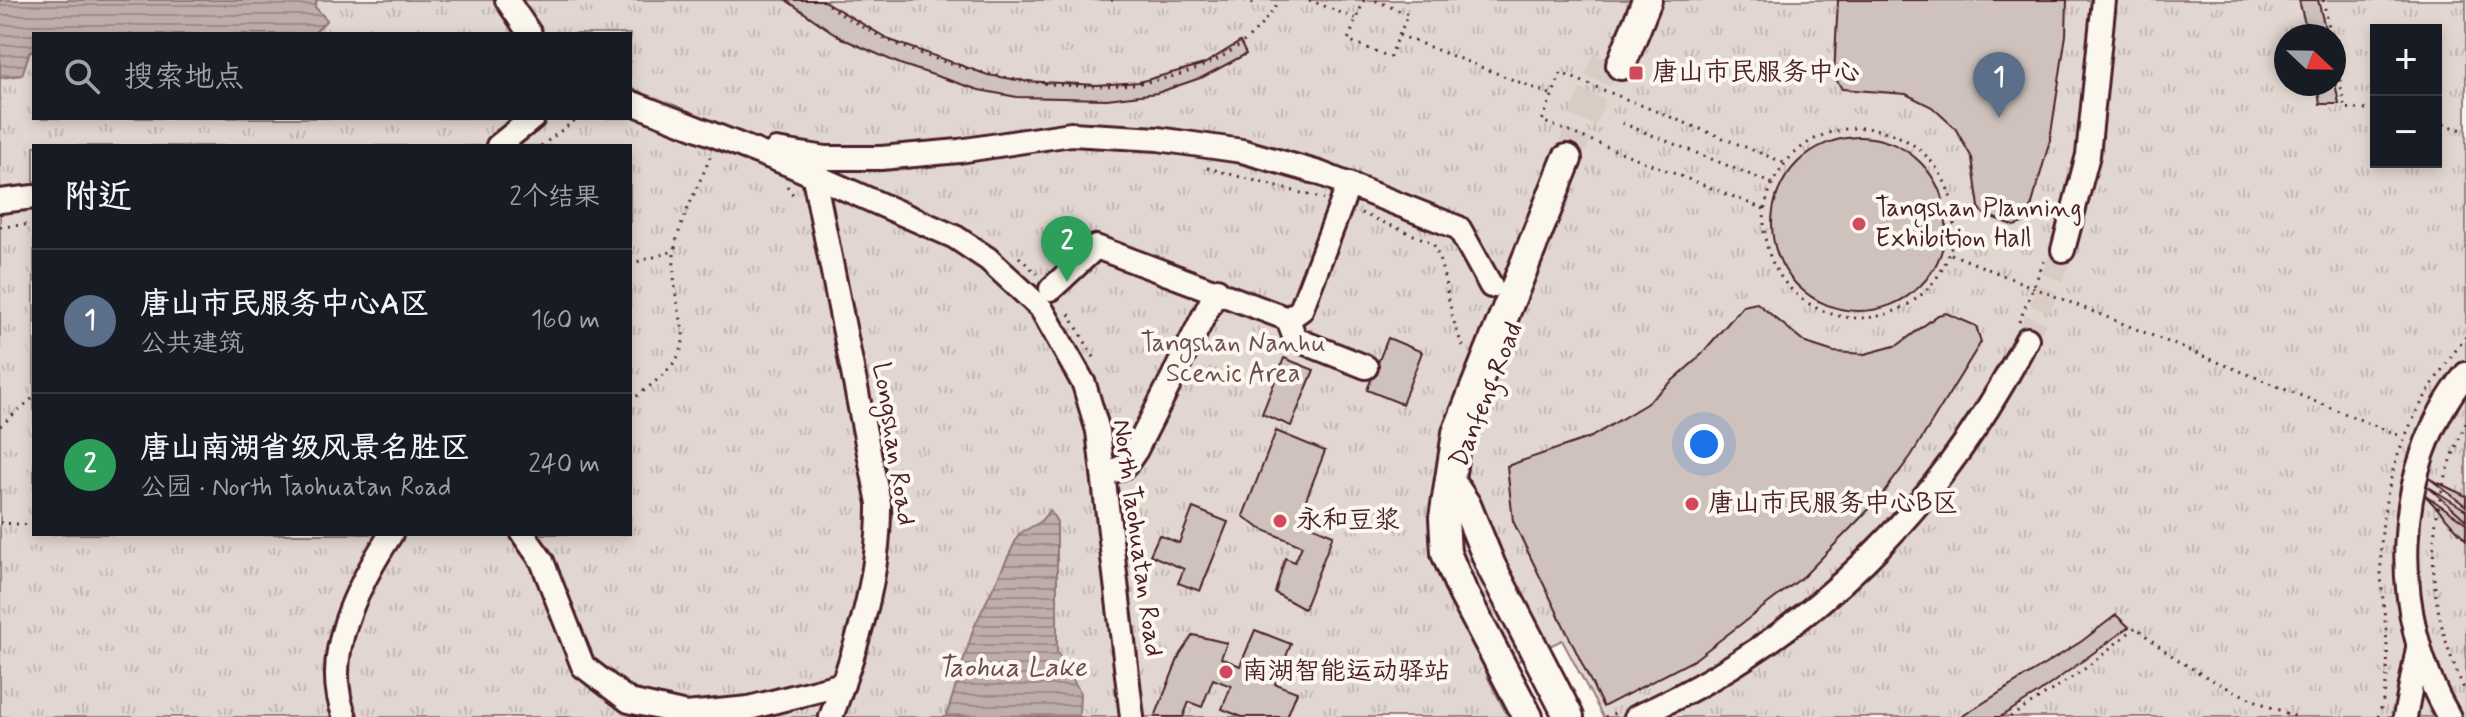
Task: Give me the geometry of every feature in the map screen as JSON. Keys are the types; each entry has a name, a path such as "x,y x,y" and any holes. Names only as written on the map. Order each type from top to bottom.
{"main road":[{"path":"1631,0 1614,62 1647,0"},
{"name":"Danfeng Road","path":"1528,717 1463,593 1446,553 1444,518 1452,484 1574,161"},
{"path":"1452,484 1466,505 1491,566 1569,717"}],"street":[{"path":"507,0 529,32"},
{"path":"2054,252 2088,155 2104,0"},
{"name":"North Taohuatan Road","path":"632,103 955,237 988,259 1041,308 1084,384 1098,431 1106,474 1132,717"},
{"path":"500,144 530,120"},
{"path":"776,150 826,158 881,158 959,151 1071,134 1115,135 1242,151 1349,184 1459,228 1491,286"},
{"name":"Longshan Road","path":"814,177 879,503 879,547 871,595 831,717"},
{"path":"1288,319 1301,310 1349,184"},
{"path":"0,201 32,197"},
{"path":"1051,289 1096,247 1288,319 1295,339 1366,367"},
{"path":"1106,474 1125,466 1136,450 1217,290"},
{"path":"1633,712 1738,664 1784,634 1858,572 1958,454 2020,335"},
{"path":"2449,717 2418,646 2406,580 2409,512 2426,446 2466,374"},
{"path":"345,717 336,674 344,629 372,563 390,536"},
{"path":"524,536 542,561 583,666 629,701 686,714 749,708 843,684"},
{"path":"2405,717 2418,646"}],"path":[{"path":"822,0 879,35 965,68 1024,81 1097,85 1162,78 1204,64 1252,34 1279,0"},
{"path":"1111,0 1119,0"},
{"path":"1244,0 1254,4 1256,0"},
{"path":"1309,0 1357,19"},
{"path":"1364,0 1348,40 1390,57 1408,14 1374,0"},
{"path":"2323,0 2328,24"},
{"path":"1399,35 1552,96"},
{"path":"1765,209 1542,121 1561,73 1785,163"},
{"path":"2343,96 2345,108 2370,110"},
{"path":"544,144 575,120"},
{"path":"1622,123 1773,184"},
{"path":"2442,124 2466,131"},
{"path":"1861,128 1890,133 1916,147 1937,168 1950,194 1954,224 1949,253 1935,281 1912,303 1883,316 1852,319 1821,311 1795,294 1775,269 1765,239 1765,209 1773,184 1785,163 1805,145 1831,132 1861,128"},
{"path":"632,399 679,360 685,332 676,293 674,251 715,146"},
{"path":"1203,167 1329,201"},
{"path":"785,182 799,204"},
{"path":"1353,210 1433,243 1439,256 1453,327 1465,350"},
{"path":"0,227 32,224"},
{"path":"632,263 674,251"},
{"path":"2020,335 2054,252"},
{"path":"1949,253 2403,437"},
{"path":"0,426 32,399"},
{"path":"2466,423 2448,463 2436,511 2432,560 2436,608 2449,656 2466,693"},
{"path":"0,523 32,525"},
{"path":"2010,717 2082,671 2136,627 2192,669 2241,695 2297,717"},
{"path":"1605,717 1633,712"}],"green space":[{"name":"Tangshan Nanhu Scenic Area","path":"0,0 2466,0 2466,717 1603,717 1562,640 1487,676 1508,717 0,717"}],"water":[{"path":"0,0 317,0 315,7 327,20 315,32 32,32 32,51 22,75 0,78"},
{"name":"Taohua Lake","path":"1050,510 1057,522 1057,652 1080,692 1079,717 946,717 974,627 1019,534 1040,522"}],"building":[{"path":"786,0 822,0 890,40 988,75 1024,81 1097,85 1139,82 1204,64 1240,42 1246,54 1203,77 1157,93 1107,99 1017,97 979,90 900,64 841,38"},
{"path":"1838,0 2067,0 2066,35 2050,140 2028,218 2023,223 2014,226 1984,214 1979,207 1972,158 1955,128 1932,107 1906,94 1842,89 1834,76"},
{"path":"2299,0 2318,0 2324,24 2305,24"},
{"path":"2319,96 2338,96 2339,104 2320,104"},
{"name":"Tangshan Planning Exhibition Hall","path":"1859,137 1892,143 1921,162 1940,191 1946,224 1940,257 1921,286 1892,305 1859,311 1826,305 1797,286 1778,257 1772,224 1778,191 1797,162 1826,143"},
{"name":"唐山市民服务中心B区","path":"1757,303 1806,343 1834,352 1865,354 1898,345 1938,315 1946,313 1976,326 1981,342 1911,456 1879,499 1804,576 1694,660 1603,707 1513,521 1507,466 1591,437 1646,404 1697,359 1743,306"},
{"path":"1388,338 1422,352 1402,404 1367,390"},
{"path":"1284,358 1314,370 1291,426 1262,414"},
{"name":"永和豆浆","path":"1276,431 1325,451 1303,507 1315,511 1309,525 1333,535 1304,609 1275,593 1285,558 1295,562 1302,546 1259,528 1243,516"},
{"path":"2430,479 2466,496 2466,506"},
{"path":"2427,486 2466,510 2466,520"},
{"path":"2424,494 2466,523 2466,540"},
{"path":"1193,508 1228,522 1200,591 1178,583 1184,569 1150,555 1159,535 1179,543"},
{"path":"2116,615 2129,627 2037,694 2000,717 1961,717 2082,641"},
{"name":"南湖智能运动驿站","path":"1255,630 1291,644 1275,684 1297,692 1287,717 1242,717 1222,709 1231,686 1213,679 1202,707 1189,702 1183,717 1155,717 1180,654 1193,635 1227,643 1221,658 1240,666"}],"tunnel":[{"path":"1567,159 1607,59"},
{"path":"2027,339 2063,250"}],"place":[{"name":"唐山市民服务中心","path":"1636,73"},
{"name":"唐山市民服务中心A区","path":"1999,118"},
{"name":"Tangshan Planning Exhibition Hall","path":"1859,224"},
{"name":"唐山南湖省级风景名胜区","path":"1067,282"},
{"name":"唐山市民服务中心B区","path":"1692,504"},
{"name":"永和豆浆","path":"1280,521"},
{"name":"南湖智能运动驿站","path":"1226,672"}]}
